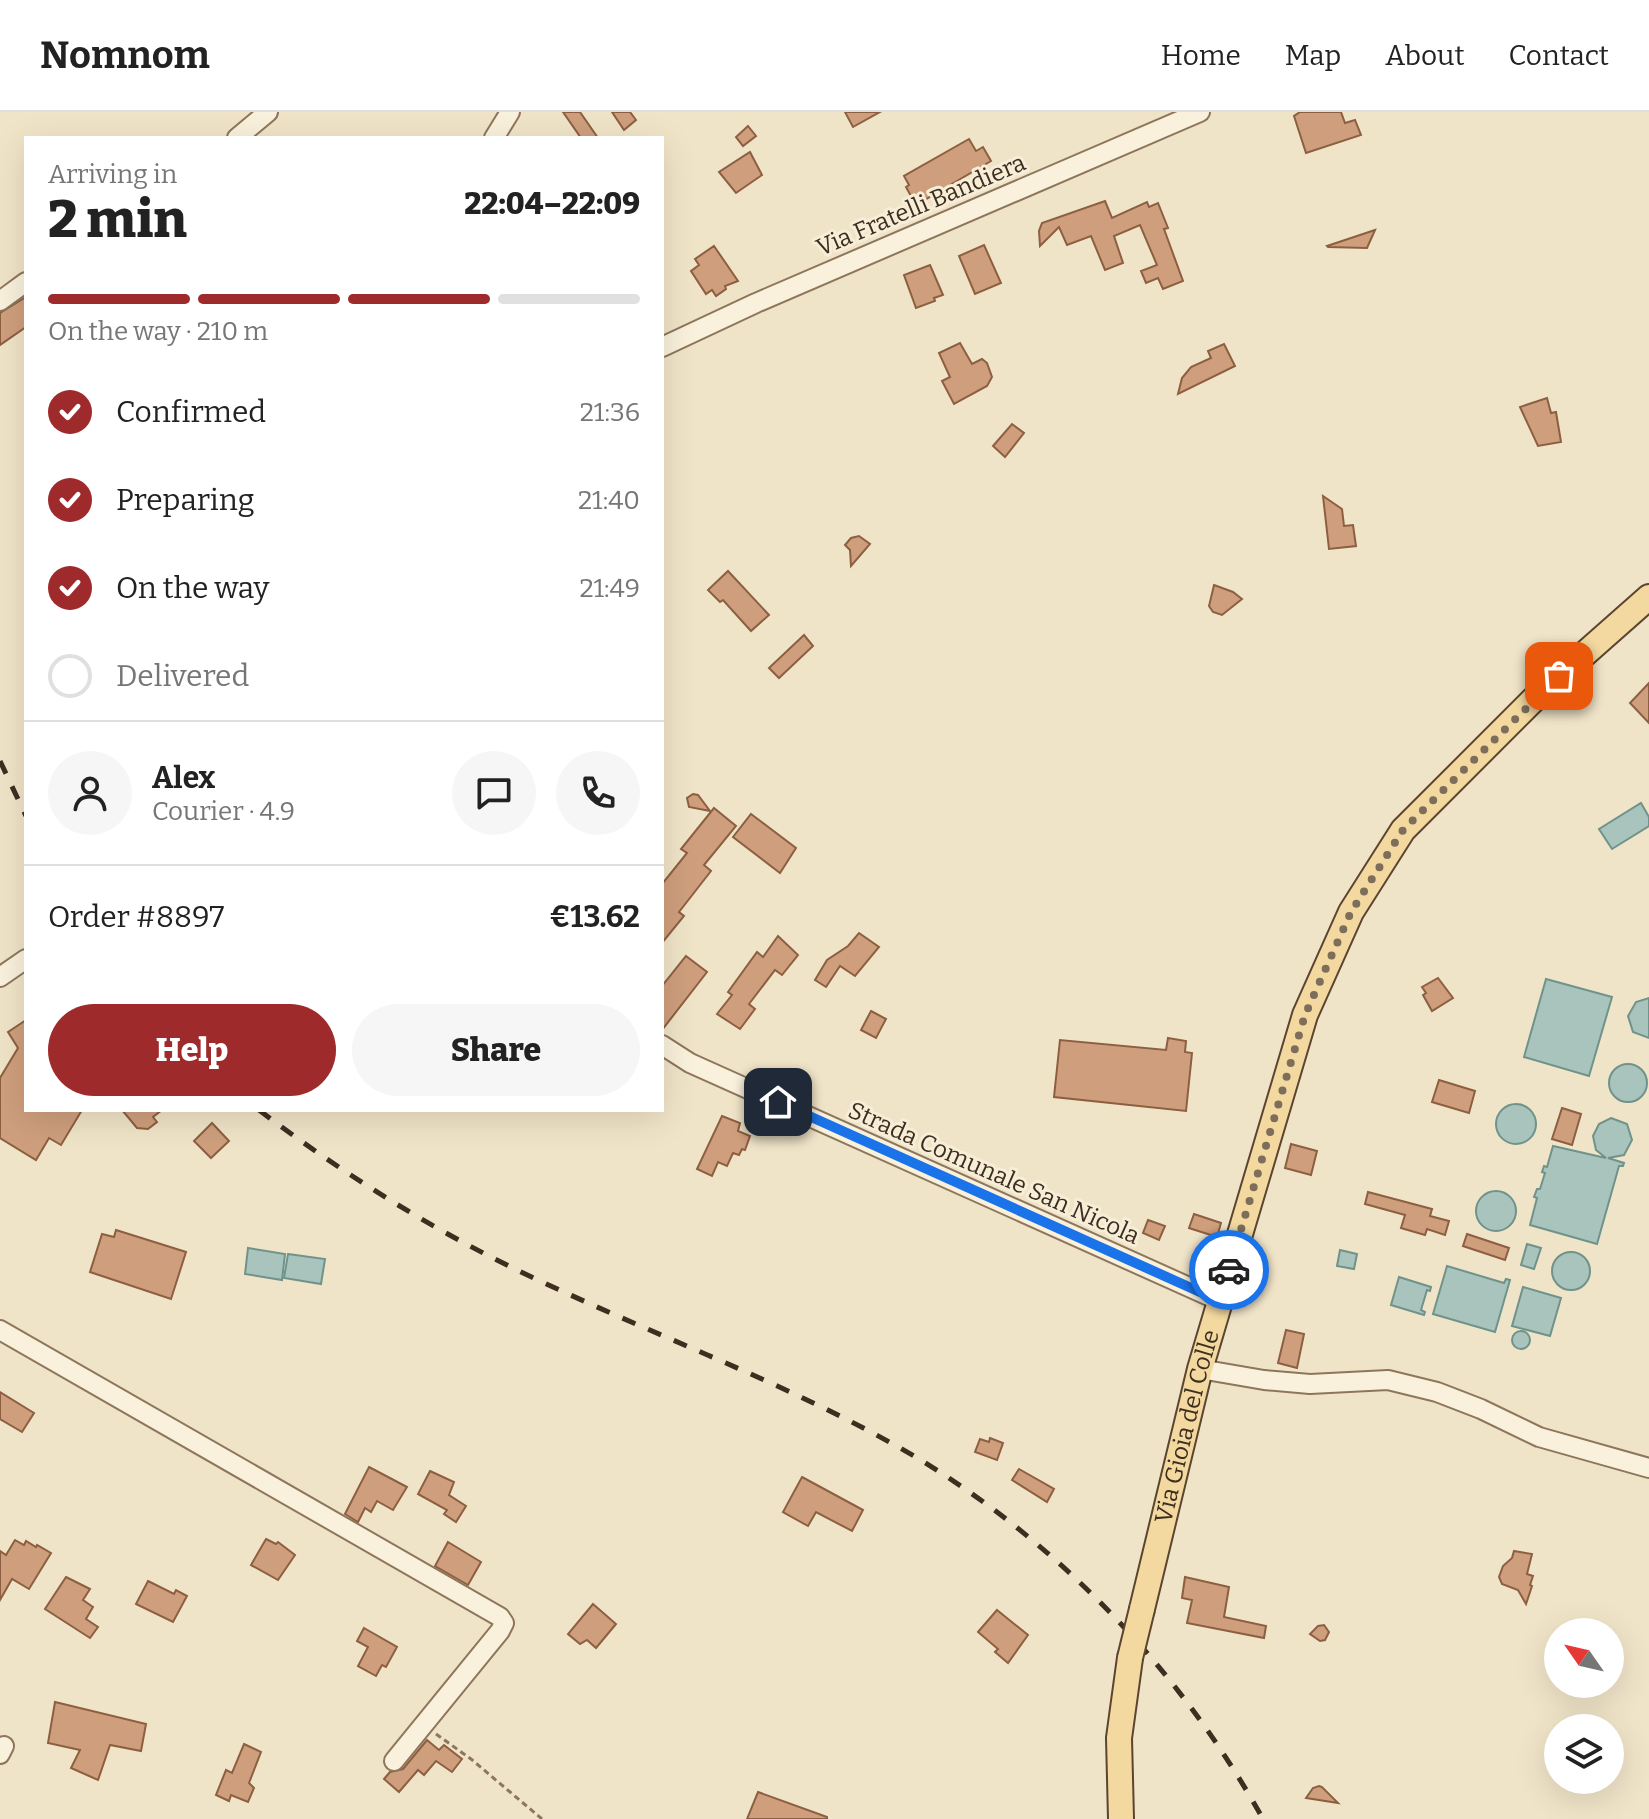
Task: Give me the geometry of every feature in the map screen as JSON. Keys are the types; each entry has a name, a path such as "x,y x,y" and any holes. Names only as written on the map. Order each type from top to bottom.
{"main road":[{"name":"Via Gioia del Colle","path":"1121,1819 1119,1738 1130,1658 1200,1369 1305,1015 1351,912 1403,830 1537,696 1649,597"}],"street":[{"path":"239,136 268,112"},
{"path":"495,136 510,112"},
{"name":"Via Fratelli Bandiera","path":"664,346 756,303 1200,112"},
{"path":"0,301 24,283"},
{"path":"0,977 24,960"},
{"name":"Strada Comunale San Nicola","path":"664,1046 690,1063 1220,1301"},
{"path":"0,1330 500,1617 504,1623 500,1631 394,1761"},
{"path":"1200,1369 1310,1384 1388,1380 1437,1392 1539,1437 1649,1468"}],"path":[{"path":"423,1725 471,1759 542,1819"}],"water":[{"path":"1641,803 1649,817 1649,826 1612,849 1599,829"},
{"path":"1546,979 1612,997 1589,1076 1524,1057"},
{"path":"1649,998 1649,1038 1633,1032 1628,1016 1636,1002"},
{"path":"1628,1064 1642,1069 1647,1083 1642,1097 1628,1102 1614,1097 1609,1083 1614,1069"},
{"path":"1516,1104 1530,1110 1536,1124 1530,1138 1516,1144 1502,1138 1496,1124 1502,1110"},
{"path":"1611,1118 1627,1124 1632,1140 1624,1155 1608,1158 1624,1163 1619,1166 1597,1244 1530,1225 1537,1198 1534,1197 1540,1189 1545,1173 1542,1172 1544,1166 1547,1167 1553,1146 1606,1158 1596,1150 1593,1136 1599,1124"},
{"path":"1496,1191 1510,1197 1516,1211 1510,1225 1496,1231 1482,1225 1476,1211 1482,1197"},
{"path":"1527,1244 1541,1248 1534,1269 1521,1265"},
{"path":"248,1248 285,1254 282,1280 245,1274"},
{"path":"1340,1250 1357,1254 1354,1269 1337,1266"},
{"path":"1571,1252 1584,1258 1590,1271 1584,1284 1571,1290 1558,1284 1552,1271 1558,1258"},
{"path":"288,1254 325,1259 321,1284 284,1278"},
{"path":"1447,1266 1504,1283 1506,1279 1510,1280 1495,1332 1433,1314"},
{"path":"1399,1277 1431,1287 1430,1291 1427,1290 1421,1310 1425,1312 1424,1315 1391,1305"},
{"path":"1523,1287 1561,1298 1550,1336 1512,1326"},
{"path":"1517,1331 1525,1331 1530,1340 1528,1347 1517,1349 1512,1344 1512,1336"}],"building":[{"path":"563,112 580,112 597,136 580,136"},
{"path":"612,112 630,112 636,120 624,130"},
{"path":"845,112 880,112 853,127"},
{"path":"1300,112 1341,112 1345,123 1355,120 1361,135 1306,153 1294,116"},
{"path":"748,126 756,136 743,146 736,137"},
{"path":"969,139 976,151 983,147 991,161 916,205 904,176"},
{"path":"750,152 762,175 736,193 719,172"},
{"path":"1105,201 1112,218 1147,202 1149,207 1158,203 1183,281 1163,289 1158,278 1146,283 1141,271 1157,265 1140,225 1114,236 1123,263 1105,270 1091,236 1067,245 1059,227 1040,246 1042,223"},
{"path":"1375,230 1367,248 1327,246"},
{"path":"984,245 1001,283 975,294 959,256"},
{"path":"714,246 738,281 725,286 726,289 716,296 712,290 706,294 691,271 699,265 695,259"},
{"path":"930,265 943,295 916,308 904,275"},
{"path":"24,298 24,328 0,345 0,313"},
{"path":"960,343 972,364 982,359 987,363 992,377 987,386 954,404 942,381 950,377 939,353"},
{"path":"1224,344 1235,366 1178,394 1182,378 1191,367 1211,358 1208,351"},
{"path":"1547,398 1551,413 1556,412 1561,442 1538,446 1520,407"},
{"path":"1012,424 1024,433 1005,457 993,446"},
{"path":"1323,496 1342,509 1344,526 1353,525 1356,546 1329,549"},
{"path":"859,536 870,544 851,566 850,550 845,545 851,538"},
{"path":"728,571 769,615 751,631 723,600 720,602 708,590"},
{"path":"1214,585 1242,599 1222,615 1213,612 1209,606"},
{"path":"804,635 813,646 779,678 769,668"},
{"path":"1649,683 1649,723 1630,703"},
{"path":"698,795 710,811 689,807 687,798"},
{"path":"714,808 736,826 704,865 711,871 679,912 684,916 664,941 664,882 687,853 681,849"},
{"path":"751,814 796,848 780,873 733,837"},
{"path":"859,933 879,947 855,976 840,966 826,987 815,980 827,960 848,946"},
{"path":"778,936 798,955 782,975 775,970 749,1004 755,1009 740,1029 717,1014 732,995 728,992 757,952 763,957"},
{"path":"686,956 707,972 664,1027 664,984"},
{"path":"1438,978 1453,998 1432,1011 1422,987"},
{"path":"871,1011 886,1019 876,1038 861,1030"},
{"path":"24,1021 24,1112 81,1112 61,1145 49,1138 36,1160 0,1138 0,1078 18,1048 8,1032"},
{"path":"1168,1038 1186,1041 1185,1052 1192,1053 1186,1111 1054,1097 1060,1040 1166,1050"},
{"path":"1439,1080 1475,1091 1469,1113 1432,1102"},
{"path":"1562,1108 1581,1114 1572,1145 1552,1139"},
{"path":"124,1112 159,1112 153,1117 157,1122 148,1129 137,1128"},
{"path":"722,1116 740,1123 738,1131 750,1136 745,1150 742,1149 739,1155 733,1153 727,1166 718,1162 712,1176 697,1169"},
{"path":"212,1123 229,1141 211,1158 194,1141"},
{"path":"1291,1144 1317,1151 1311,1175 1285,1168"},
{"path":"1368,1192 1432,1209 1430,1216 1449,1221 1445,1235 1427,1229 1425,1235 1401,1228 1405,1215 1365,1204"},
{"path":"1194,1214 1221,1223 1217,1237 1189,1228"},
{"path":"1148,1220 1165,1226 1159,1240 1143,1233"},
{"path":"116,1230 186,1252 171,1299 90,1272 102,1234 114,1237"},
{"path":"1467,1234 1509,1248 1505,1260 1463,1246"},
{"path":"1286,1330 1304,1334 1297,1368 1278,1363"},
{"path":"0,1392 34,1413 22,1432 0,1419"},
{"path":"990,1438 1003,1443 997,1460 975,1452 980,1439 989,1442"},
{"path":"369,1467 407,1487 393,1510 377,1501 371,1512 365,1508 358,1522 345,1514"},
{"path":"1019,1469 1054,1489 1047,1502 1012,1480"},
{"path":"430,1471 454,1482 449,1495 466,1506 456,1522 444,1514 447,1510 418,1494"},
{"path":"802,1477 863,1510 852,1531 816,1512 808,1526 783,1512"},
{"path":"266,1539 276,1544 278,1542 295,1555 278,1580 251,1565"},
{"path":"15,1540 24,1545 26,1541 51,1553 29,1589 12,1579 0,1600 0,1551 6,1555"},
{"path":"448,1542 481,1562 468,1585 435,1566"},
{"path":"1514,1551 1532,1554 1527,1574 1533,1576 1532,1586 1526,1604 1518,1590 1502,1584 1499,1577"},
{"path":"66,1577 90,1589 83,1600 93,1607 86,1619 98,1627 90,1638 45,1609"},
{"path":"1185,1577 1229,1587 1224,1617 1266,1626 1264,1638 1187,1623 1192,1600 1182,1598"},
{"path":"148,1581 174,1594 176,1590 187,1596 173,1622 136,1604"},
{"path":"593,1604 616,1624 596,1648 587,1640 580,1644 568,1634"},
{"path":"997,1610 1028,1635 1008,1663 995,1652 998,1649 978,1632"},
{"path":"1324,1625 1329,1632 1325,1640 1320,1641 1310,1634 1318,1626"},
{"path":"364,1628 397,1647 386,1667 382,1665 376,1676 358,1666 368,1647 357,1641"},
{"path":"55,1702 146,1724 141,1751 110,1745 98,1780 71,1768 80,1750 48,1743"},
{"path":"427,1740 439,1750 444,1745 462,1759 452,1772 436,1761 424,1775 418,1770 399,1792 384,1779 390,1772 403,1769"},
{"path":"244,1744 261,1752 249,1783 254,1788 248,1802 231,1795 229,1801 216,1795 226,1770 232,1773"},
{"path":"1319,1786 1338,1803 1306,1798 1313,1788"},
{"path":"758,1792 827,1817 827,1819 747,1819"}],"railway":[{"path":"0,761 24,812"},
{"path":"262,1112 359,1181 465,1243 585,1302 822,1407 914,1456 967,1491 1067,1570 1155,1662 1230,1764 1263,1819"}],"way so far":[{"path":"1229,1270 1305,1015 1351,912 1403,830 1559,676"}],"route":[{"path":"778,1102 1220,1301 1229,1270"}]}
